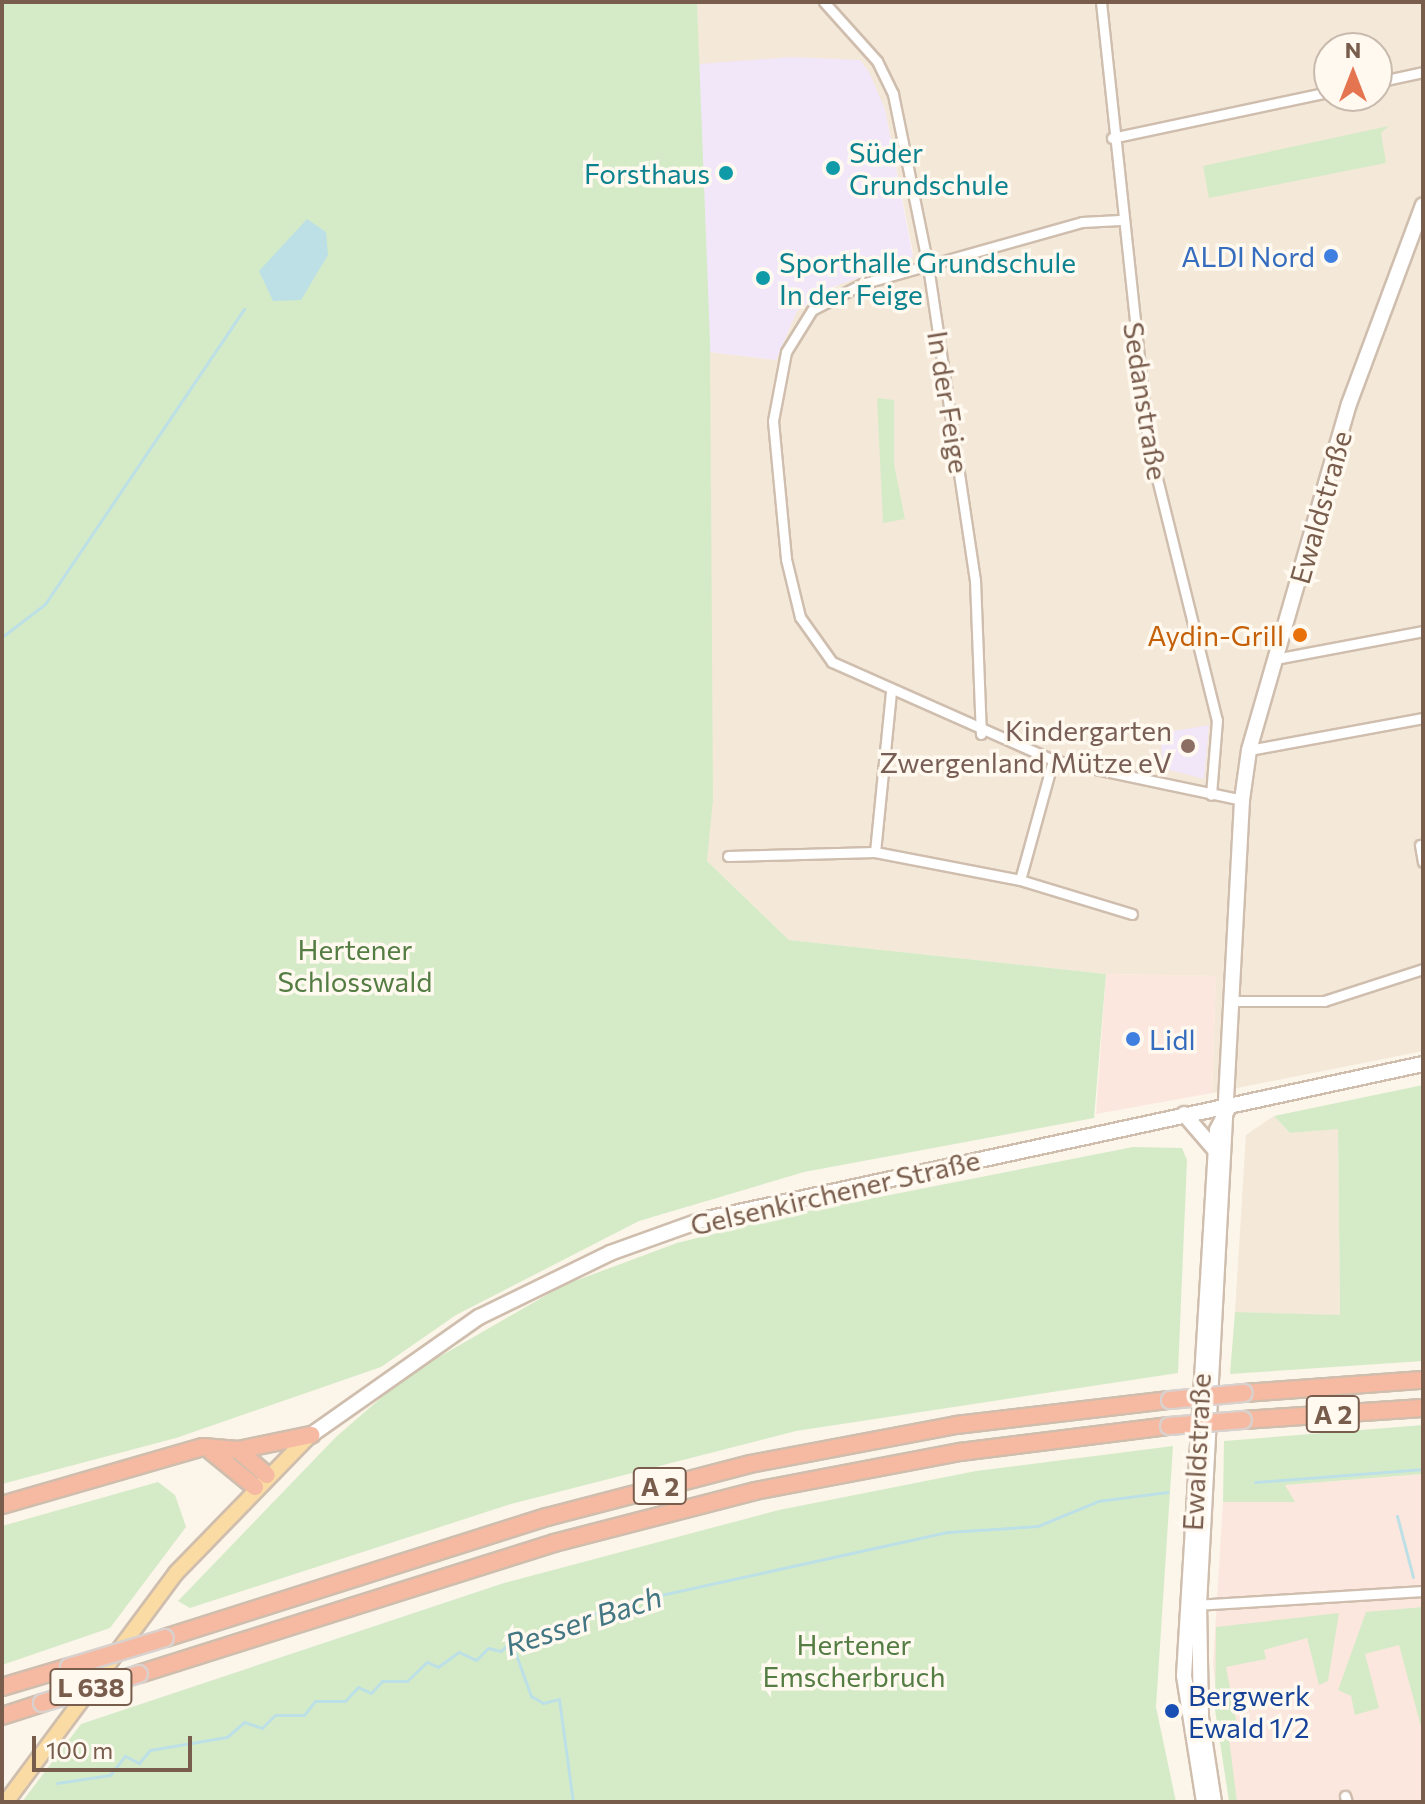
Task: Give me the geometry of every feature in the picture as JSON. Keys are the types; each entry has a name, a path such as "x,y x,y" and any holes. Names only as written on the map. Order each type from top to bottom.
{"highway":[{"name":"A 2","path":"2,1687 547,1517 750,1464 956,1425 1170,1400 1423,1380"},
{"name":"A 2","path":"2,1716 554,1543 755,1491 960,1452 1169,1426 1423,1408"},
{"path":"2,1505 194,1450 238,1450 311,1435"},
{"path":"194,1450 228,1458 261,1481"},
{"path":"238,1450 261,1481"}],"main road":[{"name":"Ewaldstraße","path":"1204,1802 1185,1688 1230,1104 1242,800 1249,750 1349,404 1423,205"},
{"name":"Gelsenkirchener Straße","path":"6,1802 200,1545 261,1481 311,1435 479,1317 610,1253 773,1201 1423,1064"},
{"name":"Ewaldstraße","path":"1214,1802 1201,1717 1193,1605 1216,1151 1230,1104"},
{"path":"1184,1114 1216,1151"}],"street":[{"name":"In der Feige","path":"824,2 889,84 928,266 975,580 981,734"},
{"name":"Sedanstraße","path":"1101,2 1120,220 1148,442 1217,720 1211,795"},
{"path":"1393,79 1419,73"},
{"path":"1112,138 1313,95"},
{"path":"1120,220 1082,222 845,290 812,310 781,365 773,421 779,517 800,617 832,662 981,734 1053,760 1242,800"},
{"path":"1275,659 1423,631"},
{"path":"875,852 891,692"},
{"path":"1249,750 1423,718"},
{"path":"1020,880 1053,760"},
{"path":"1420,845 1423,862"},
{"path":"728,856 875,852 1020,880 1132,914"},
{"path":"1235,1001 1324,1001 1423,969"},
{"path":"1193,1605 1423,1591"}],"shaded area":[{"path":"697,2 1423,2 1423,1051 1212,1093 1216,976 1106,974 789,940 707,861 709,352 776,360 797,311 844,282 908,264 913,253 885,109 860,61 699,64"},
{"path":"790,57 860,60 869,72 885,109 913,257 828,289 797,311 776,360 709,352 699,64"},
{"name":"Kindergarten Zwergenland Mütze eV","path":"1209,725 1204,779 1162,768 1161,733"},
{"path":"1106,974 1216,976 1212,1093 1096,1114"},
{"path":"1274,1116 1290,1133 1338,1128 1340,1316 1235,1312 1246,1135"},
{"path":"1423,1474 1423,1802 1229,1802 1213,1665 1223,1502 1294,1502 1284,1485"}],"green space":[{"name":"Hertener Schlosswald","path":"2,2 697,2 710,340 713,800 707,861 789,940 1106,974 1094,1118 804,1172 639,1221 456,1315 381,1367 176,1438 2,1484"},
{"path":"1389,126 1381,133 1386,163 1209,198 1203,166"},
{"path":"877,398 894,400 894,464 905,519 883,523"},
{"path":"1423,1085 1423,1361 1230,1374 1235,1312 1340,1315 1338,1129 1290,1133 1274,1116"},
{"path":"1133,1147 1182,1148 1187,1160 1178,1373 796,1431 511,1504 190,1608 178,1601 336,1437 406,1376 564,1285 677,1243 788,1215"},
{"path":"1423,1425 1423,1474 1285,1485 1295,1502 1223,1502 1224,1441"},
{"name":"Hertener Emscherbruch","path":"1173,1446 1156,1707 1176,1802 22,1802 81,1724 504,1583 779,1510 976,1471"},
{"path":"158,1482 175,1495 186,1527 110,1628 2,1665 2,1526"},
{"path":"1423,1607 1423,1734 1399,1645 1365,1654 1379,1708 1355,1715 1351,1696 1338,1690 1366,1612"},
{"path":"1339,1613 1328,1681 1319,1685 1307,1638 1264,1650 1266,1659 1226,1667 1239,1735 1229,1738 1237,1802 1229,1801 1215,1710 1216,1627"}],"water":[{"path":"307,219 326,232 328,255 301,300 273,301 259,271"}],"waterway":[{"path":"2,637 45,604 244,309"},
{"name":"Resser Bach","path":"1255,1482 1423,1469"},
{"name":"Resser Bach","path":"57,1783 110,1775 125,1756 139,1763 150,1750 227,1737 244,1722 262,1728 275,1715 304,1715 315,1701 345,1701 358,1687 371,1693 382,1681 407,1681 427,1662 438,1667 459,1652 476,1660 488,1648 501,1651 511,1641 629,1602 948,1532 1038,1526 1098,1501 1167,1492"},
{"path":"1397,1516 1413,1577"},
{"path":"1422,1610 1423,1614"},
{"path":"511,1641 531,1696 543,1703 559,1699 573,1802"}],"place":[{"name":"Süder Grundschule","path":"833,168"},
{"name":"Forsthaus","path":"726,173"},
{"name":"ALDI Nord","path":"1331,256"},
{"name":"Sporthalle Grundschule In der Feige","path":"763,278"},
{"name":"Aydin-Grill","path":"1300,635"},
{"name":"Kindergarten Zwergenland Mütze eV","path":"1188,746"},
{"name":"Lidl","path":"1133,1039"},
{"name":"Bergwerk Ewald 1/2","path":"1172,1711"}]}
